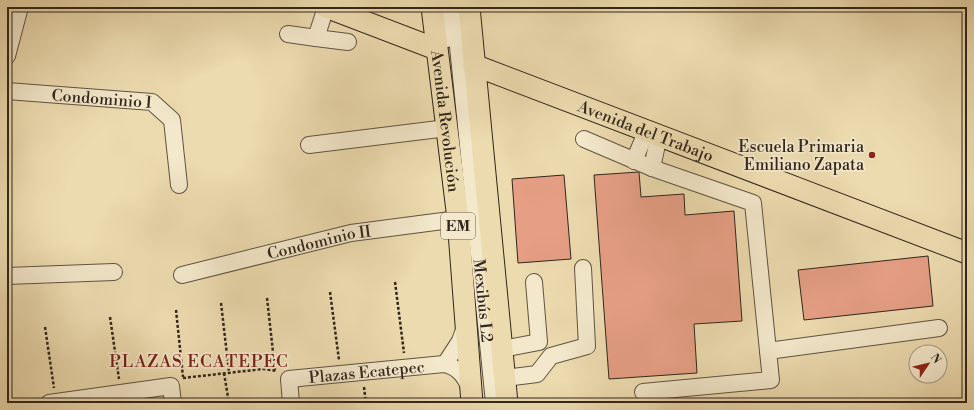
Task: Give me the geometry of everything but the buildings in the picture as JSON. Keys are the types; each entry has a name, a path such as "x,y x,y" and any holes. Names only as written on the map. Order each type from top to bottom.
{"main road":[{"name":"Avenida del Trabajo","path":"326,7 967,252"},
{"name":"Avenida Revolución","path":"432,7 454,56 502,349 507,403"},
{"name":"Avenida Revolución","path":"469,7 454,56 447,128 458,219 465,325 475,399"}],"street":[{"path":"7,56 20,7"},
{"path":"316,38 326,7"},
{"name":"Mexibús L2","path":"443,7 454,56 494,403"},
{"name":"Mexibús L2","path":"454,7 454,56 475,399"},
{"path":"288,34 348,42"},
{"name":"Condominio I","path":"7,91 152,102 172,120 179,185"},
{"path":"309,145 447,128"},
{"path":"634,161 653,132"},
{"path":"652,168 653,132"},
{"path":"584,139 652,168 753,203 771,380 642,392"},
{"name":"Condominio II","path":"182,275 351,233 458,219"},
{"path":"505,378 537,374 551,356 586,346 583,268"},
{"path":"7,276 114,272"},
{"path":"502,349 539,342 534,282"},
{"name":"Plazas Ecatepec","path":"446,364 460,341 465,325"},
{"path":"768,350 939,328"},
{"name":"Plazas Ecatepec","path":"291,403 289,379 446,364 458,369 465,377 475,399"},
{"path":"52,403 121,393 177,382 173,403"}],"path":[{"path":"395,282 406,368"},
{"path":"330,292 341,374"},
{"path":"176,310 177,382 224,372 263,369 275,370 267,298"},
{"path":"221,303 229,372"},
{"path":"110,317 121,393"},
{"path":"45,327 52,403"},
{"name":"Plazas Ecatepec","path":"275,370 289,379"},
{"path":"224,372 229,403"}],"place":[{"name":"Escuela Primaria Emiliano Zapata","path":"872,155"}],"district":[{"name":"PLAZAS ECATEPEC","path":"199,361"}]}
